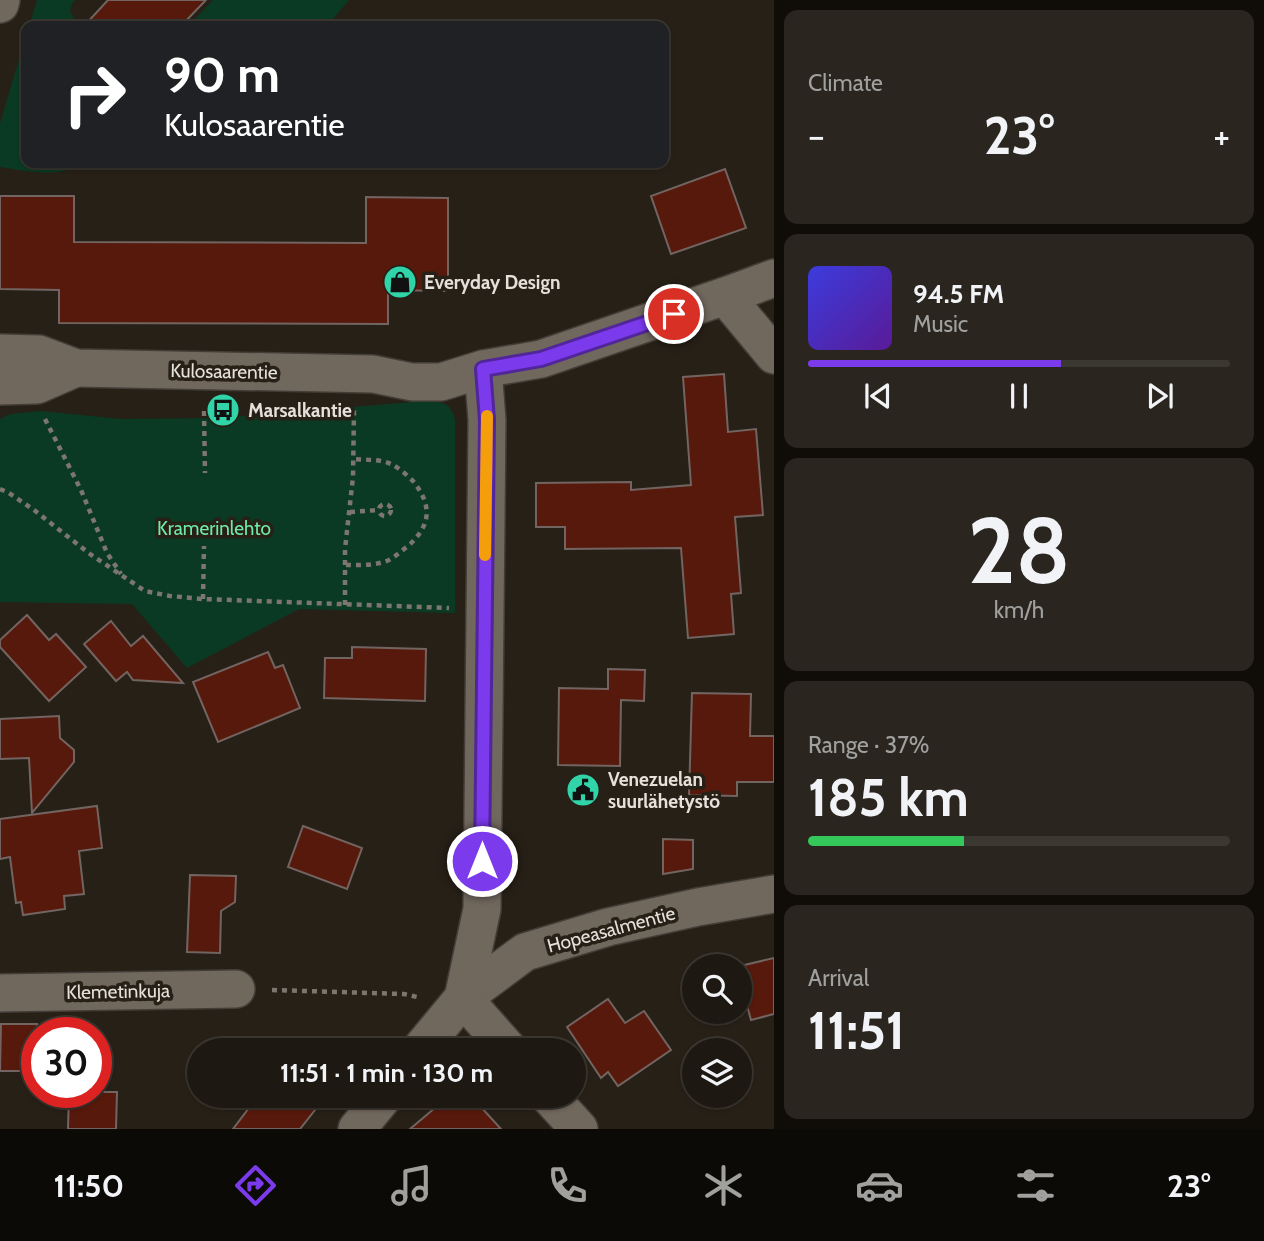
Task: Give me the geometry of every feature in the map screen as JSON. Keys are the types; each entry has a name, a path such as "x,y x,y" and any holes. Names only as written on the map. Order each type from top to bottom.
{"street":[{"name":"Kulosaarentie","path":"0,353 39,354 76,368 373,374 412,382 441,382 483,369 541,359 774,278"},
{"path":"725,296 774,355"},
{"name":"Kulosaarentie","path":"0,386 37,385 76,368"},
{"path":"430,1038 463,998 482,909 487,420 483,369"},
{"name":"Hopeasalmentie","path":"463,998 525,952 621,924 774,894"},
{"name":"Klemetinkuja","path":"0,993 236,989"},
{"path":"463,998 498,1038"},
{"path":"357,1129 374,1108"},
{"path":"560,1108 579,1129"}],"path":[{"path":"345,605 345,549 350,512 354,409"},
{"path":"204,411 205,473"},
{"path":"42,412 81,490 107,552 124,578"},
{"path":"346,565 373,565 390,559 417,538 426,524 426,503 409,477 393,465 382,461 353,460"},
{"path":"0,489 34,510 90,554 145,591 203,599 485,609"},
{"path":"350,512 379,510"},
{"path":"203,599 204,546"},
{"path":"236,989 404,994 433,999 463,998"}],"green space":[{"path":"37,0 75,0 70,11 77,21 31,21"},
{"path":"213,0 349,0 331,21 193,21"},
{"path":"21,53 21,168 74,168 32,172 0,167 0,123"},
{"name":"Kramerinlehto","path":"424,401 447,405 455,419 455,613 299,609 187,668 132,604 0,602 0,419 10,414 41,411 121,419 220,418"}],"building":[{"path":"108,0 206,0 186,21 89,21"},
{"path":"725,169 746,228 671,254 651,196"},
{"path":"0,196 74,196 74,242 366,243 366,197 448,198 448,291 388,290 388,324 59,323 59,290 0,289"},
{"path":"724,374 728,432 756,429 763,515 735,517 741,593 731,594 734,634 688,638 681,548 565,549 565,527 536,527 536,483 631,482 631,490 691,485 683,377"},
{"path":"27,615 49,640 56,634 86,667 49,701 0,647 0,640"},
{"path":"111,621 131,646 143,636 183,683 133,680 127,672 116,681 84,644"},
{"path":"352,647 426,649 425,701 324,698 325,658 352,658"},
{"path":"268,652 275,668 283,665 300,708 218,742 193,682"},
{"path":"608,669 645,670 644,701 621,700 620,766 558,765 559,688 608,689"},
{"path":"692,693 751,694 750,736 774,736 774,782 737,782 737,796 689,795"},
{"path":"59,716 60,738 74,750 74,762 32,813 29,758 0,759 0,719"},
{"path":"97,806 102,848 79,851 84,894 64,896 65,909 23,915 21,902 16,903 10,857 0,859 0,819"},
{"path":"303,826 362,848 347,889 288,867"},
{"path":"663,839 693,840 693,869 663,874"},
{"path":"190,875 236,876 235,902 221,911 220,953 187,952"},
{"path":"774,958 774,1014 752,1020 752,963"},
{"path":"608,999 625,1023 644,1011 671,1050 618,1086 608,1072 601,1078 586,1056 586,1038 574,1038 567,1027"},
{"path":"1,1024 21,1024 21,1071 0,1071"},
{"path":"112,1092 117,1092 116,1129 68,1129 69,1108 112,1108"},
{"path":"249,1108 317,1108 300,1129 233,1129"},
{"path":"435,1108 482,1108 501,1129 410,1129"}],"slow traffic":[{"path":"485,555 487,416"}],"place":[{"name":"Everyday Design","path":"400,282"},
{"name":"Marsalkantie","path":"223,410"},
{"name":"Venezuelan suurlähetystö","path":"583,790"}],"route":[{"path":"482,861 487,420 483,369 541,359 674,314"}]}
